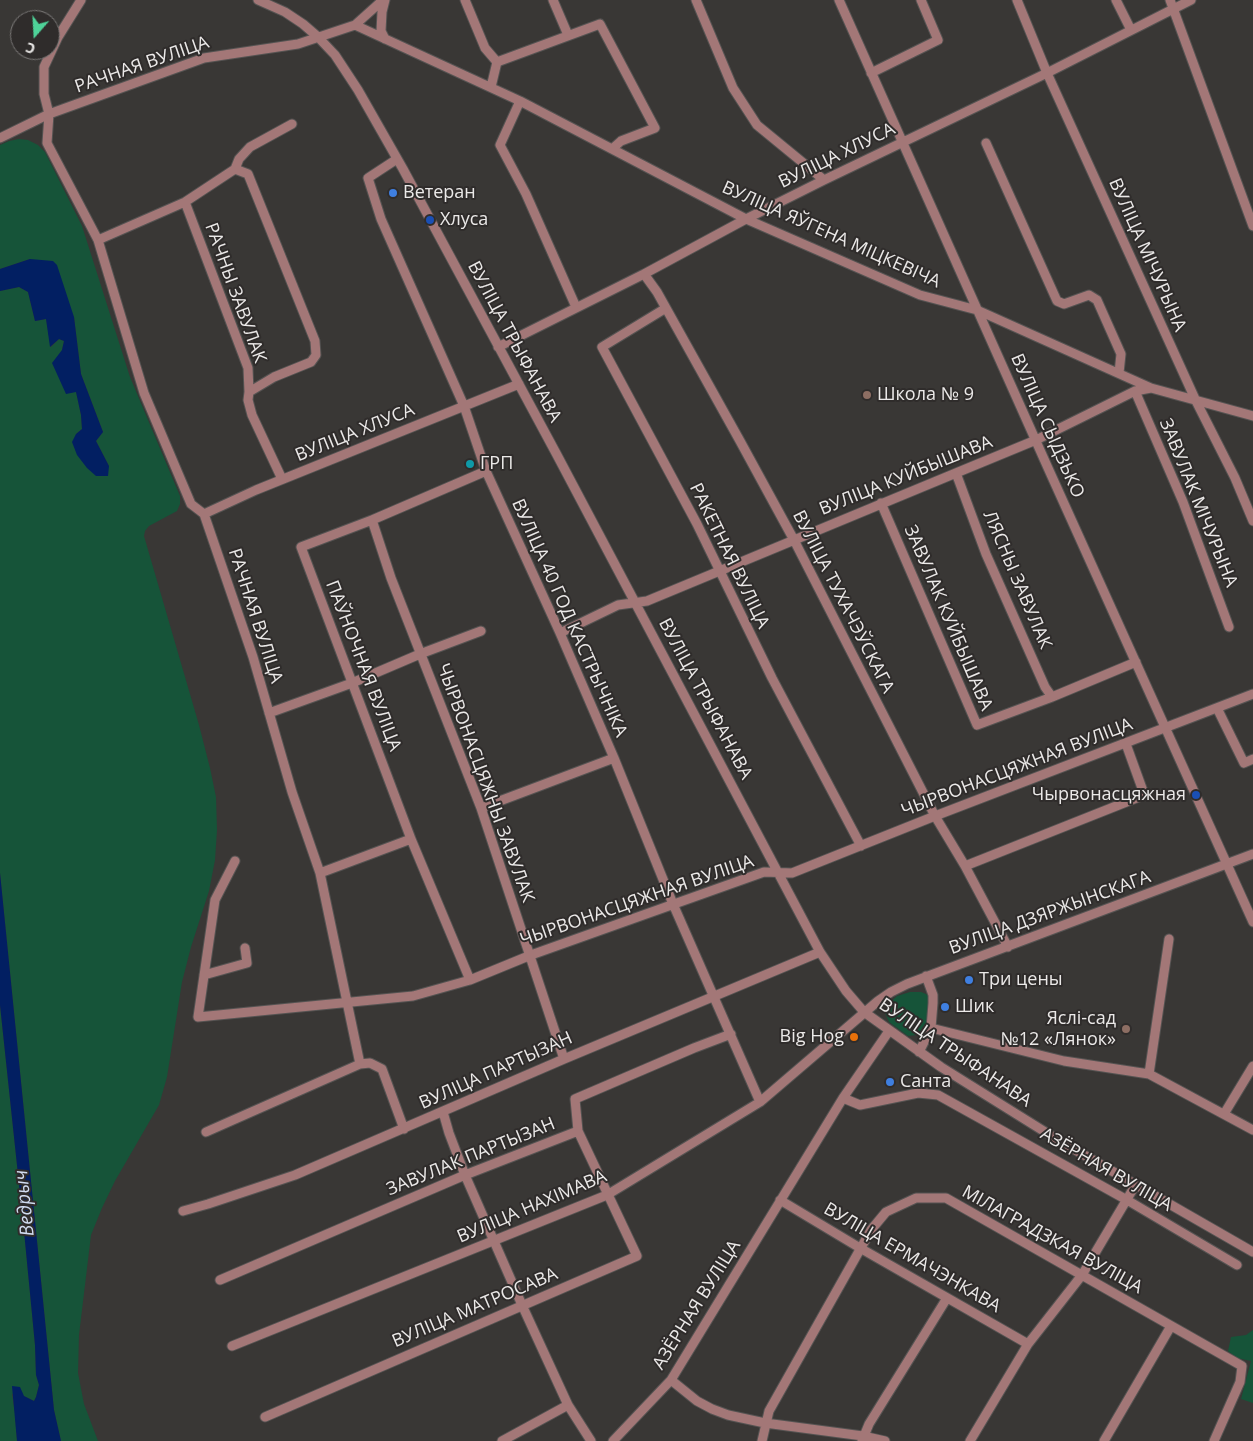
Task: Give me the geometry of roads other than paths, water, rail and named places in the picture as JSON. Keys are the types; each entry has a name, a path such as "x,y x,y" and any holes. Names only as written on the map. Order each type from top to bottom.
{"street":[{"path":"49,114 44,94 44,67 58,37 82,0"},
{"name":"ВУЛІЦА ТРЫФАНАВА","path":"258,0 285,12 303,24 335,55 344,69 397,159 519,384 820,952 846,991 864,1012 889,1031 1058,1140 1252,1248"},
{"path":"279,0 285,12"},
{"path":"384,0 381,31 385,39"},
{"name":"РАЧНАЯ ВУЛІЦА","path":"0,138 49,114 204,58 298,44 355,25 384,0"},
{"path":"465,0 485,48 497,62"},
{"path":"554,0 568,35"},
{"path":"696,0 733,88 757,125 824,180"},
{"name":"ВУЛІЦА СЫДЗЬКО","path":"839,0 1253,922"},
{"path":"871,73 938,40 921,0"},
{"name":"ВУЛІЦА МІЧУРЫНА","path":"1017,0 1046,73 1196,401 1235,478 1253,520"},
{"path":"1116,0 1131,30"},
{"path":"1170,0 1253,226"},
{"name":"ВУЛІЦА ХЛУСА","path":"498,347 644,274 746,219 1191,0"},
{"path":"497,62 600,24 655,128 622,141 612,149"},
{"name":"ВУЛІЦА ЯЎГЕНА МІЦКЕВІЧА","path":"355,25 520,100 746,219 920,295 977,310 1151,388 1253,416"},
{"path":"492,87 497,62"},
{"path":"520,100 500,145 526,194 576,307"},
{"name":"РАЧНАЯ ВУЛІЦА","path":"49,114 47,143 98,240 144,393 191,504 204,514 254,657 292,792 320,873 360,1064"},
{"path":"98,240 185,202 235,169 239,159 250,147 292,124"},
{"path":"986,143 1057,301 1064,304 1089,295 1097,300 1121,354 1120,373"},
{"name":"ВУЛІЦА 40 ГОД КАСТРЫЧНІКА","path":"397,159 368,178 381,219 464,406 486,471 560,633 614,758 673,904 760,1102"},
{"path":"235,169 248,174 315,341 316,354 311,362 274,377 250,392"},
{"name":"РАЧНЫ ЗАВУЛАК","path":"185,202 248,368 250,392 248,400 252,414 282,479"},
{"name":"ВУЛІЦА ТУХАЧЭЎСКАГА","path":"644,274 666,308 794,540 935,816 965,866 1008,947"},
{"name":"РАКЕТНАЯ ВУЛІЦА","path":"666,308 602,347 697,524 772,678 861,846"},
{"name":"ВУЛІЦА ХЛУСА","path":"204,514 282,479 519,384"},
{"name":"ВУЛІЦА КУЙБЫШАВА","path":"560,633 618,605 648,601 880,503 956,474 1036,440 1135,391 1151,388"},
{"name":"ЗАВУЛАК МІЧУРЫНА","path":"1135,391 1183,502 1229,627"},
{"name":"ПАЎНОЧНАЯ ВУЛІЦА","path":"470,980 411,839 301,547 372,520 486,471"},
{"name":"ЛЯСНЫ ЗАВУЛАК","path":"956,474 986,554 1045,687 1052,697"},
{"name":"ЗАВУЛАК КУЙБЫШАВА","path":"880,503 977,725 1052,697 1136,662"},
{"name":"ЧЫРВОНАСЦЯЖНЫ ЗАВУЛАК","path":"372,520 391,578 481,808 564,1059"},
{"path":"269,713 352,683 481,631"},
{"name":"ЧЫРВОНАСЦЯЖНАЯ ВУЛІЦА","path":"235,861 215,900 198,1016 413,996 470,980 531,955 764,872 792,873 1253,694"},
{"path":"1217,708 1244,763 1253,759"},
{"path":"965,866 1139,796 1143,791 1126,744"},
{"path":"481,808 614,758"},
{"path":"320,873 411,839"},
{"name":"ВУЛІЦА ДЗЯРЖЫНСКАГА","path":"864,1012 891,992 926,976 1253,854"},
{"path":"1149,1074 1169,939"},
{"path":"204,975 247,962 245,948"},
{"name":"ВУЛІЦА ПАРТЫЗАН","path":"183,1210 208,1204 295,1175 564,1059 820,952"},
{"path":"919,1052 931,1028 933,995 926,976"},
{"name":"ВУЛІЦА НАХІМАВА","path":"232,1346 607,1195 760,1102 864,1012"},
{"path":"931,1028 1064,1061 1149,1074 1253,1130"},
{"name":"АЗЁРНАЯ ВУЛІЦА","path":"613,1441 671,1380 843,1098 889,1031"},
{"name":"ЗАВУЛАК ПАРТЫЗАН","path":"220,1280 465,1175 578,1131 575,1100 694,1048 731,1034"},
{"path":"206,1132 360,1064 370,1063 382,1069 404,1129"},
{"path":"1224,1114 1253,1066"},
{"name":"АЗЁРНАЯ ВУЛІЦА","path":"843,1098 860,1105 918,1093 938,1095 1127,1200 1237,1265"},
{"path":"444,1112 449,1133 465,1175 522,1305 568,1405 591,1441"},
{"path":"578,1131 607,1195"},
{"path":"970,1441 1028,1344 1082,1275 1136,1184"},
{"name":"ВУЛІЦА МАТРОСАВА","path":"265,1417 637,1256 607,1195"},
{"name":"МІЛАГРАДЗКАЯ ВУЛІЦА","path":"762,1441 769,1411 871,1230 886,1212 916,1198 946,1198 1242,1366 1240,1382 1214,1441"},
{"name":"ВУЛІЦА ЕРМАЧЭНКАВА","path":"780,1200 1028,1344"},
{"path":"862,1439 947,1298"},
{"path":"1104,1441 1171,1326"},
{"path":"671,1380 697,1401 712,1410 728,1415 765,1423 885,1441"},
{"path":"502,1441 568,1405"}],"water":[{"path":"30,259 53,261 57,265 74,317 81,374 103,432 96,441 109,466 108,476 96,476 87,468 77,455 72,442 76,434 82,429 76,392 66,394 52,363 62,350 64,341 59,339 50,347 46,319 35,321 28,292 19,287 0,291 0,269"},
{"name":"Ведрыч","path":"0,873 54,1410 61,1441 17,1441 12,1386 20,1387 24,1396 34,1401 39,1385 36,1375 24,1231 0,1005"}],"place":[{"name":"Ветеран","path":"393,193"},
{"name":"Хлуса","path":"430,220"},
{"name":"Школа № 9","path":"867,395"},
{"name":"ГРП","path":"470,464"},
{"name":"Чырвонасцяжная","path":"1196,795"},
{"name":"Три цены","path":"969,980"},
{"name":"Шик","path":"945,1007"},
{"name":"Яслі-сад №12 «Лянок»","path":"1126,1029"},
{"name":"Big Hog","path":"854,1037"},
{"name":"Санта","path":"890,1082"}]}
